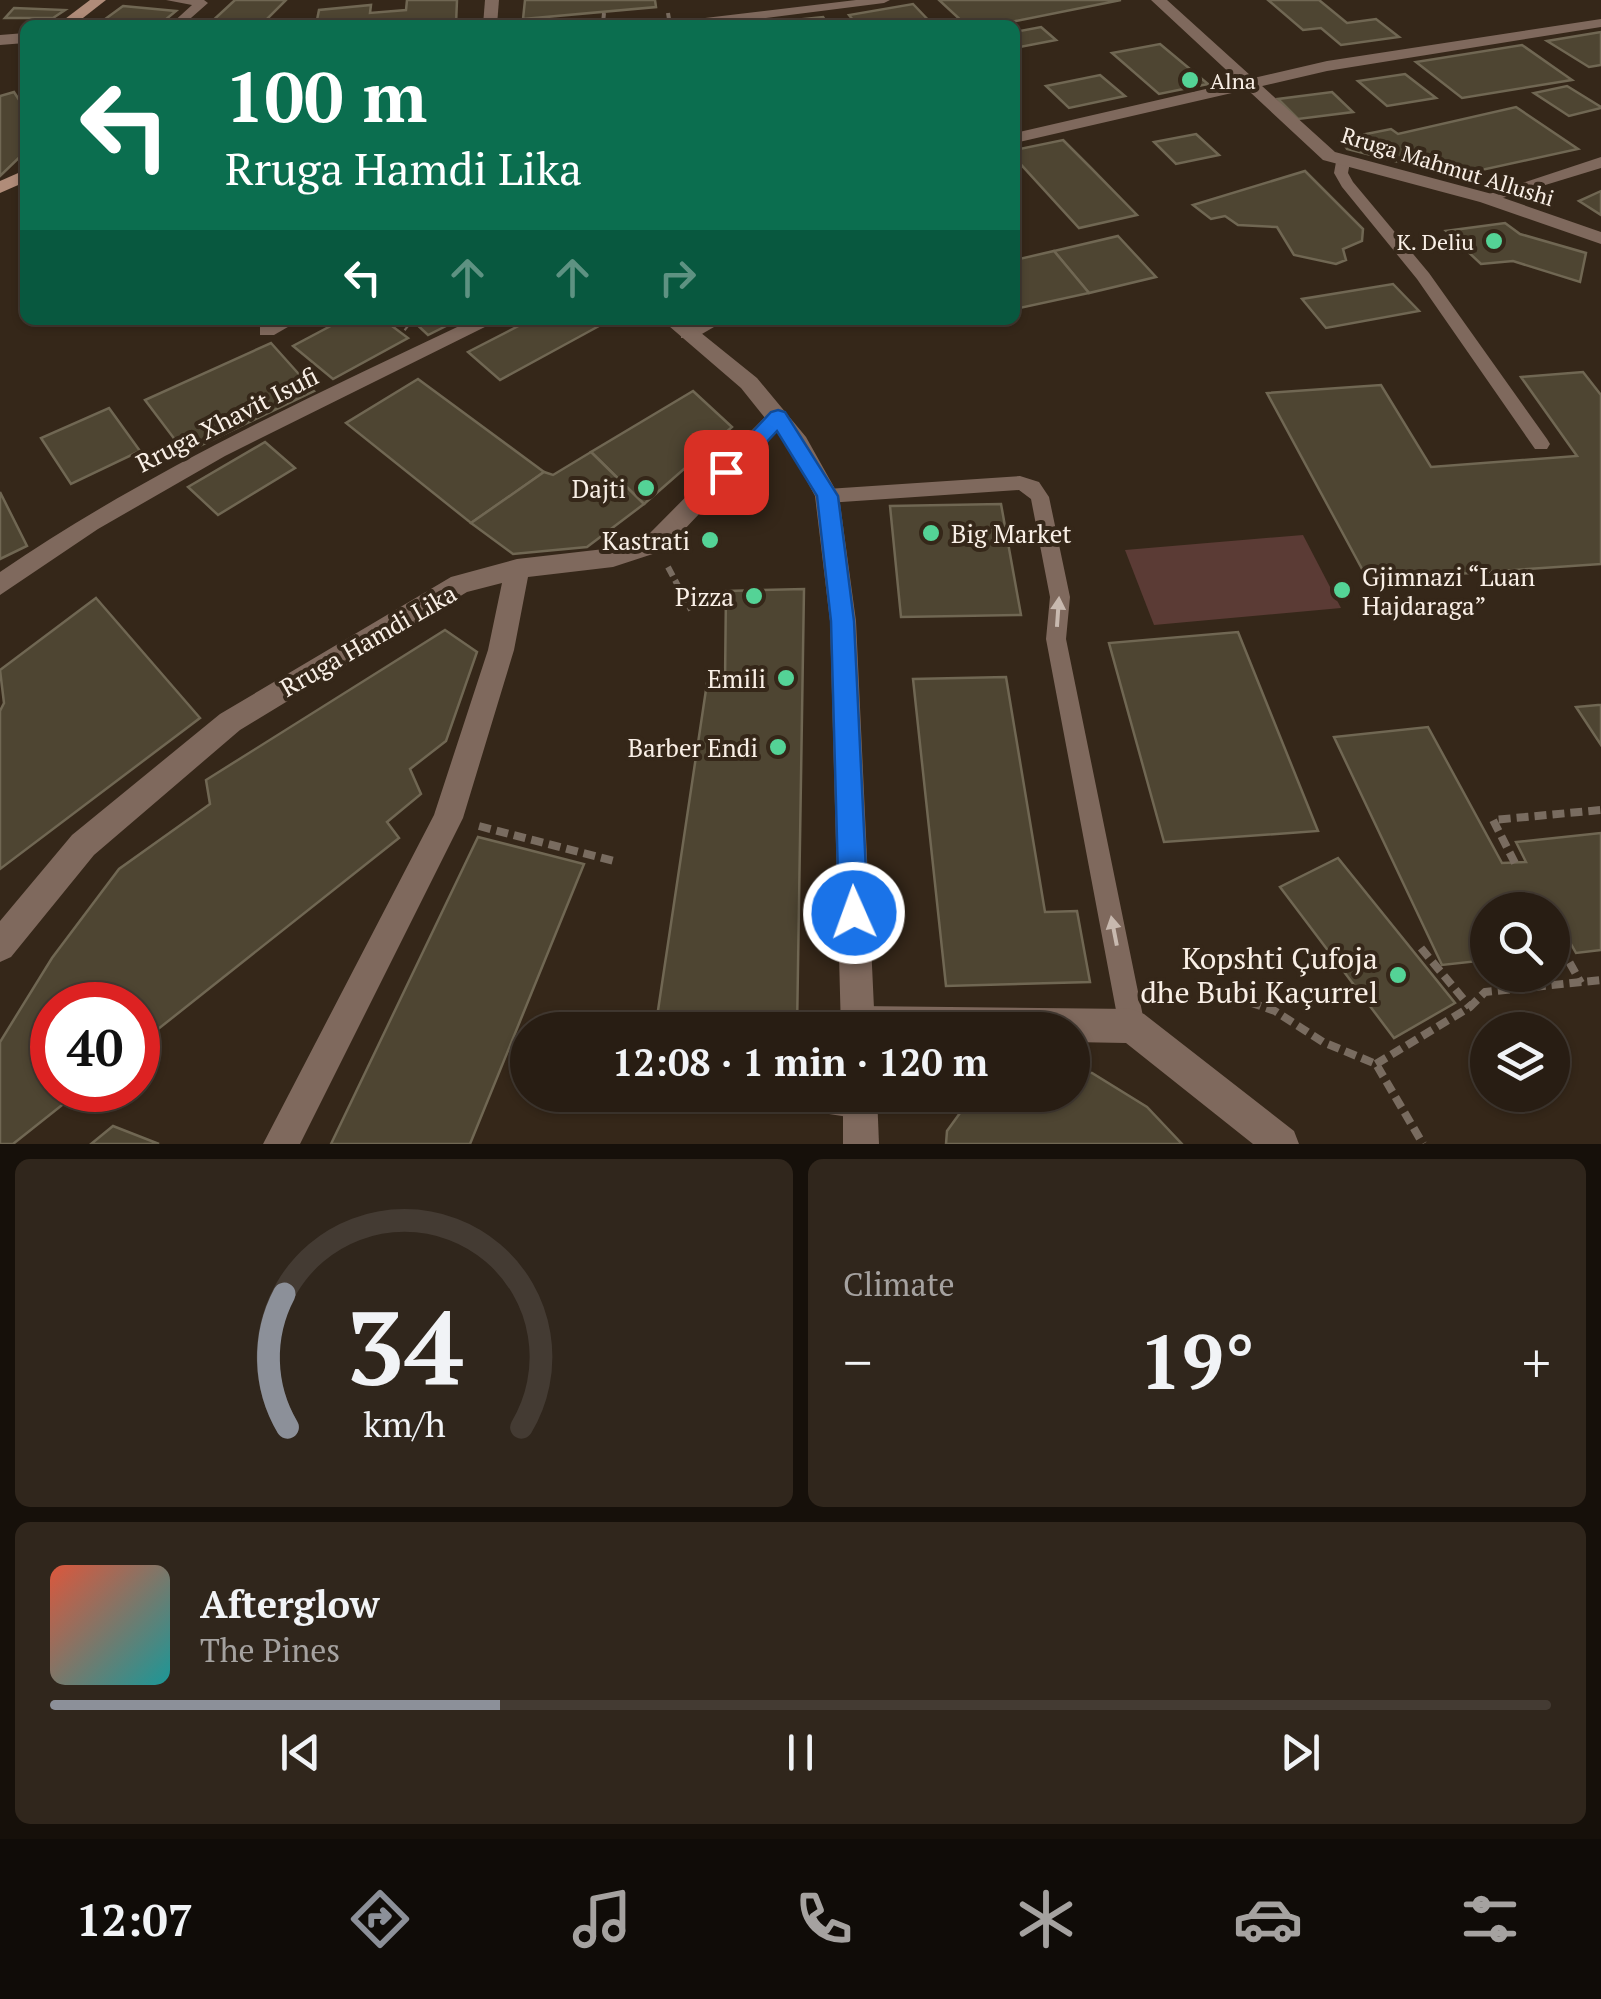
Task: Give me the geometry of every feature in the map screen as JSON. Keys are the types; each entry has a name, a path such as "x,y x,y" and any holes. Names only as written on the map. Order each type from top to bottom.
{"main road":[{"path":"71,20 99,0"}],"street":[{"name":"Rruga Mahmut Allushi","path":"1158,0 1315,145 1343,162 1486,198 1601,238"},
{"path":"1020,137 1249,83 1601,23"},
{"path":"1486,198 1601,162"},
{"path":"267,330 278,325"},
{"name":"Rruga Xhavit Isufi","path":"0,584 89,523 217,450 480,325"},
{"path":"680,326 749,383 778,417 827,496 842,621 857,1012"},
{"name":"Rruga Hamdi Lika","path":"0,946 82,845 230,722 460,584 517,569 614,556 656,543 778,417"},
{"path":"282,1144 448,818 501,650 517,569"},
{"path":"1090,1026 1132,1026 1281,1144"},
{"path":"861,1144 863,1112"}],"lane":[{"path":"172,0 202,3 182,20"},
{"path":"720,20 884,0"},
{"path":"1343,162 1341,174 1347,184 1423,276 1540,444"},
{"path":"827,496 1020,483 1040,497 1060,597 1056,640 1132,1026"}],"path":[{"path":"603,20 604,13"},
{"path":"668,13 669,20"},
{"path":"656,543 691,610"},
{"path":"1515,863 1493,820 1601,810"},
{"path":"448,818 618,862"},
{"path":"1420,948 1470,1007"},
{"path":"1570,963 1581,983"},
{"path":"1376,1064 1470,1007 1485,992 1601,980"},
{"path":"1167,1000 1226,994 1275,1011 1322,1042 1376,1064 1422,1144"}],"shaded area":[{"path":"1303,535 1341,608 1154,625 1125,550"}],"building":[{"path":"235,0 286,0 266,20 213,20"},
{"path":"407,0 457,0 456,20 317,20 319,10 371,5 370,13 406,10"},
{"path":"525,0 655,0 656,7 523,19"},
{"path":"939,0 1121,0 1020,20 961,20"},
{"path":"1268,0 1319,0 1347,23 1376,19 1399,37 1341,45 1321,28 1303,30"},
{"path":"913,4 928,20 853,20 849,15"},
{"path":"123,6 176,11 165,20 104,20"},
{"path":"14,8 65,10 53,18 5,18"},
{"path":"1041,27 1056,40 1020,47 1020,31"},
{"path":"1601,32 1601,65 1589,67 1547,41"},
{"path":"1160,44 1208,84 1159,94 1112,53"},
{"path":"1522,45 1572,80 1462,98 1416,62"},
{"path":"1405,74 1436,98 1387,106 1358,81"},
{"path":"1100,75 1125,96 1069,108 1046,86"},
{"path":"1567,86 1601,108 1569,116 1534,93"},
{"path":"14,92 20,101 20,157 0,176 0,96"},
{"path":"1332,92 1353,112 1298,119 1278,99"},
{"path":"1516,107 1578,149 1454,176 1347,149 1341,139 1391,129 1398,134"},
{"path":"1196,134 1219,155 1176,164 1154,142"},
{"path":"1063,140 1137,215 1079,228 1020,163 1020,149"},
{"path":"1305,171 1363,229 1362,241 1343,249 1346,260 1336,264 1294,255 1277,227 1238,225 1225,216 1211,219 1193,205"},
{"path":"1601,191 1601,215 1579,201"},
{"path":"1505,223 1520,234 1586,253 1580,282 1513,261 1481,264 1446,231"},
{"path":"1118,236 1156,277 1089,293 1054,251"},
{"path":"1054,251 1089,293 1020,308 1020,259"},
{"path":"1393,284 1419,311 1326,328 1302,299"},
{"path":"333,325 391,325 408,338 333,379 293,346"},
{"path":"417,325 448,325 428,335"},
{"path":"520,325 601,325 500,380 468,352"},
{"path":"271,343 314,391 185,453 145,400"},
{"path":"1583,372 1601,395 1601,564 1368,580 1267,393 1381,385 1431,467 1577,456 1521,377"},
{"path":"418,379 544,472 471,523 346,423"},
{"path":"693,391 732,427 644,504 591,452"},
{"path":"109,408 140,451 71,484 41,438"},
{"path":"265,442 295,468 218,515 188,487"},
{"path":"591,452 644,504 587,547 513,554 471,523 544,472 553,475"},
{"path":"0,492 27,546 0,559"},
{"path":"1001,504 1021,615 901,617 890,506"},
{"path":"804,589 797,1012 658,1012 707,683 725,682 726,591"},
{"path":"96,598 200,718 0,869 0,711 4,703 0,670"},
{"path":"445,630 477,652 446,741 410,769 421,794 387,822 399,838 160,1028 160,982 37,982 119,869 210,804 206,780"},
{"path":"1238,632 1318,831 1164,842 1109,643"},
{"path":"1006,677 1045,912 1077,911 1090,982 946,986 913,679"},
{"path":"1601,705 1601,745 1576,707"},
{"path":"1428,727 1502,863 1526,862 1516,842 1601,833 1601,950 1576,953 1570,942 1570,892 1470,892 1470,962 1442,965 1334,737"},
{"path":"478,837 584,864 524,1012 510,1012 510,1046 470,1144 331,1144"},
{"path":"1338,858 1455,1003 1394,1038 1280,887"},
{"path":"30,994 30,1112 53,1112 13,1144 0,1144 0,1042"},
{"path":"1090,1073 1147,1107 1182,1144 946,1144 947,1131 961,1112 1090,1112"},
{"path":"113,1126 159,1144 91,1144"}],"place":[{"name":"Alna","path":"1190,80"},
{"name":"K. Deliu","path":"1494,241"},
{"name":"Dajti","path":"646,488"},
{"name":"Big Market","path":"931,533"},
{"name":"Kastrati","path":"710,540"},
{"name":"Gjimnazi “Luan Hajdaraga”","path":"1342,590"},
{"name":"Pizza","path":"754,596"},
{"name":"Emili","path":"786,678"},
{"name":"Barber Endi","path":"778,747"},
{"name":"Kopshti Çufoja dhe Bubi Kaçurrel","path":"1398,975"}],"route":[{"path":"726,472 778,417 798,443 827,496 842,621 854,913"}]}
